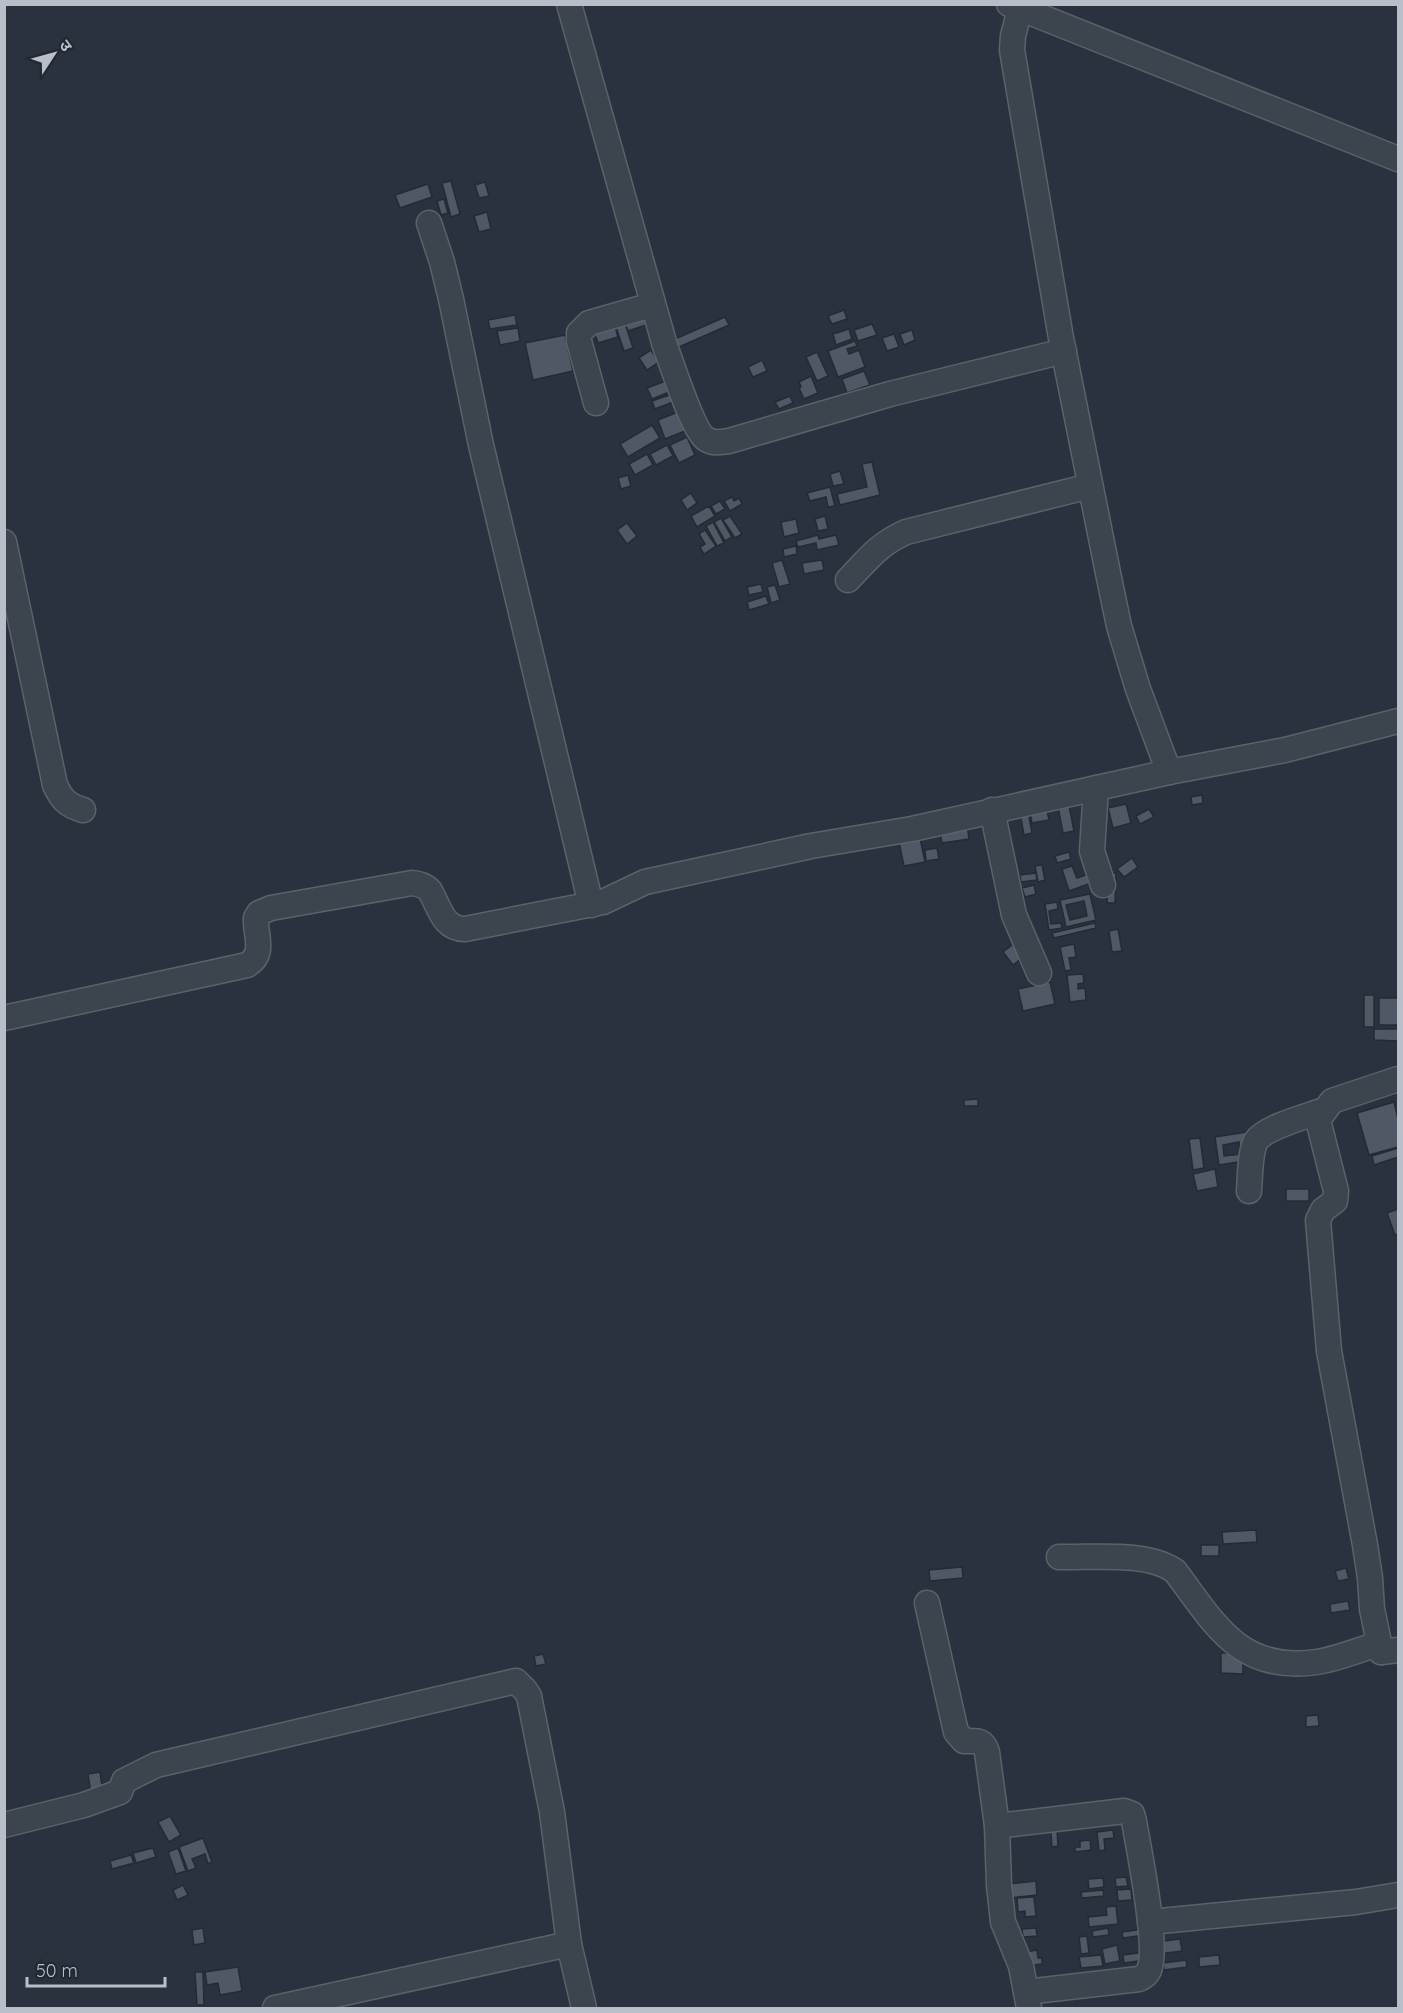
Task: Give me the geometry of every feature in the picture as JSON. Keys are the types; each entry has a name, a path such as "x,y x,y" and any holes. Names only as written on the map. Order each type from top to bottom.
{"street":[{"path":"568,4 668,356 699,432 705,439 712,442 729,441 879,397 1064,351"},
{"path":"1169,772 1138,689 1119,626 1090,486 1064,351 1012,50 1015,7 1398,159"},
{"path":"429,223 449,290 481,445 591,905"},
{"path":"596,403 579,341 579,333 589,323 652,305"},
{"path":"848,580 889,539 906,532 1090,486"},
{"path":"4,542 55,785 64,802 83,810"},
{"path":"4,1018 247,965 253,962 259,950 256,918 259,913 271,908 412,884 427,887 446,923 453,928 530,918 603,902 645,882 811,846 912,829 1169,772 1285,750 1398,721"},
{"path":"1096,788 1092,851 1103,885"},
{"path":"992,810 1014,915 1039,972"},
{"path":"1398,1079 1332,1101 1318,1120 1335,1182 1336,1197 1331,1205 1323,1210 1318,1220 1329,1351 1365,1545 1372,1609 1385,1649 1384,1657 1398,1669"},
{"path":"1249,1191 1253,1147 1262,1134 1324,1110"},
{"path":"1059,1557 1150,1559 1165,1564 1175,1571 1220,1630 1236,1646 1258,1657 1279,1662 1317,1662 1385,1649"},
{"path":"927,1603 956,1732 964,1741 980,1740 987,1752 997,1826 999,1885 1004,1922 1018,1955 1028,2000 1139,1979 1147,1974 1152,1958 1149,1923 1134,1821 1129,1812 1124,1810 997,1826"},
{"path":"4,1825 84,1805 120,1792 124,1781 156,1765 516,1681 529,1696 545,1775 569,1944 584,2008"},
{"path":"1149,1923 1356,1902 1398,1895"},
{"path":"276,2008 569,1944"}],"building":[{"path":"451,181 460,214 451,217 442,183"},
{"path":"485,182 489,196 479,198 475,185"},
{"path":"428,184 432,197 400,208 395,195"},
{"path":"444,199 448,213 441,215 437,201"},
{"path":"487,212 491,229 479,232 474,216"},
{"path":"844,310 847,319 832,324 828,316"},
{"path":"652,312 655,322 628,331 624,320"},
{"path":"515,315 517,325 490,329 488,320"},
{"path":"725,317 729,325 679,347 675,339"},
{"path":"614,323 618,337 598,343 593,329"},
{"path":"625,323 633,348 624,351 616,327"},
{"path":"872,324 877,335 858,341 854,330"},
{"path":"518,328 520,341 500,345 497,331"},
{"path":"849,329 852,339 836,345 833,334"},
{"path":"912,330 915,340 904,345 900,334"},
{"path":"894,334 899,347 887,351 882,338"},
{"path":"565,335 573,371 533,380 525,343"},
{"path":"855,341 857,346 847,349 849,354 859,350 865,367 838,377 828,351"},
{"path":"651,350 659,362 647,370 639,358"},
{"path":"817,352 828,376 817,381 806,357"},
{"path":"762,360 767,371 753,377 748,367"},
{"path":"864,371 870,385 847,393 842,379"},
{"path":"811,376 818,393 804,399 799,382"},
{"path":"668,380 672,391 652,399 647,388"},
{"path":"678,392 681,399 655,409 652,401"},
{"path":"790,396 793,403 779,409 775,402"},
{"path":"683,410 690,429 665,439 658,420"},
{"path":"652,425 660,438 628,457 620,444"},
{"path":"687,437 695,455 679,463 670,445"},
{"path":"667,445 673,456 656,465 650,454"},
{"path":"647,454 653,465 635,475 629,464"},
{"path":"872,462 880,495 840,505 837,494 867,487 862,464"},
{"path":"840,471 844,484 833,486 830,474"},
{"path":"628,475 631,486 621,489 618,478"},
{"path":"830,487 835,506 828,507 826,497 810,501 807,493"},
{"path":"691,493 697,503 687,510 681,500"},
{"path":"732,497 734,501 739,498 742,504 730,511 724,501"},
{"path":"720,501 725,509 716,514 711,506"},
{"path":"709,506 715,516 697,527 691,516"},
{"path":"730,516 742,534 735,538 723,520"},
{"path":"825,516 828,529 818,531 815,519"},
{"path":"721,518 732,537 725,541 714,522"},
{"path":"796,519 799,533 784,537 781,522"},
{"path":"713,522 724,543 717,546 706,526"},
{"path":"627,523 637,536 627,544 617,530"},
{"path":"705,530 716,546 704,554 700,547 705,544 699,534"},
{"path":"818,535 819,539 836,535 839,545 817,550 816,543 798,547 796,541"},
{"path":"796,546 797,554 784,557 783,549"},
{"path":"782,560 790,584 779,587 772,563"},
{"path":"822,560 824,570 804,574 802,563"},
{"path":"761,584 763,592 749,595 747,587"},
{"path":"775,585 780,600 771,603 767,587"},
{"path":"766,596 769,604 749,610 747,602"},
{"path":"1202,795 1203,803 1192,805 1191,797"},
{"path":"1068,800 1074,831 1063,833 1057,802"},
{"path":"1126,804 1131,823 1113,828 1108,808"},
{"path":"1149,809 1154,817 1140,824 1136,816"},
{"path":"1047,810 1049,820 1032,823 1030,812"},
{"path":"1028,811 1032,833 1024,835 1020,813"},
{"path":"967,824 969,839 942,843 939,829"},
{"path":"920,838 925,862 904,866 899,842"},
{"path":"937,848 939,859 926,861 925,850"},
{"path":"1069,852 1071,859 1057,863 1055,856"},
{"path":"1132,858 1138,867 1124,877 1117,869"},
{"path":"1042,865 1045,880 1038,882 1035,866"},
{"path":"1072,866 1077,878 1091,873 1094,882 1069,891 1062,869"},
{"path":"1036,873 1037,880 1021,882 1020,875"},
{"path":"1108,873 1116,873 1115,903 1107,903"},
{"path":"1034,885 1036,894 1025,897 1022,888"},
{"path":"1090,894 1096,920 1066,927 1060,900","holes":["1084,901 1087,916 1070,920 1066,905"]},
{"path":"1057,902 1058,909 1049,911 1051,924 1061,923 1062,928 1049,930 1045,904"},
{"path":"1095,923 1096,928 1054,938 1052,933"},
{"path":"1118,929 1122,951 1112,952 1109,931"},
{"path":"1016,942 1026,955 1013,965 1003,952"},
{"path":"1074,944 1076,957 1069,958 1071,970 1065,971 1060,947"},
{"path":"1083,974 1084,983 1078,984 1078,989 1085,988 1086,1000 1070,1002 1067,975"},
{"path":"1050,982 1055,1004 1023,1011 1018,989"},
{"path":"1364,995 1374,995 1374,1027 1364,1027"},
{"path":"1379,998 1398,998 1398,1025 1379,1025"},
{"path":"1374,1029 1398,1029 1398,1041 1374,1040"},
{"path":"978,1099 978,1106 964,1106 964,1100"},
{"path":"1394,1102 1398,1119 1398,1147 1369,1155 1357,1113"},
{"path":"1247,1132 1251,1160 1219,1165 1215,1137","holes":["1239,1142 1241,1154 1224,1156 1223,1145"]},
{"path":"1200,1138 1204,1168 1193,1170 1189,1139"},
{"path":"1398,1148 1398,1157 1374,1165 1372,1156"},
{"path":"1215,1169 1218,1187 1197,1191 1193,1174"},
{"path":"1286,1189 1309,1189 1309,1201 1286,1201"},
{"path":"1398,1209 1398,1234 1395,1235 1387,1213"},
{"path":"1256,1530 1257,1542 1223,1544 1222,1532"},
{"path":"1201,1545 1219,1545 1219,1556 1201,1556"},
{"path":"962,1567 963,1578 930,1581 929,1570"},
{"path":"1346,1568 1349,1579 1338,1581 1335,1571"},
{"path":"1348,1601 1350,1610 1331,1613 1330,1604"},
{"path":"1221,1653 1243,1653 1243,1674 1221,1673"},
{"path":"543,1654 546,1664 536,1666 534,1656"},
{"path":"1318,1715 1319,1726 1306,1727 1306,1716"},
{"path":"100,1772 103,1793 91,1794 88,1774"},
{"path":"170,1816 181,1835 169,1842 158,1822"},
{"path":"1078,1821 1078,1829 1057,1830 1058,1846 1052,1847 1050,1822"},
{"path":"1113,1830 1114,1838 1104,1839 1105,1850 1099,1851 1097,1832"},
{"path":"203,1838 212,1862 208,1864 205,1854 192,1859 196,1868 188,1871 179,1847"},
{"path":"1090,1840 1091,1850 1075,1852 1075,1847 1080,1847 1080,1841"},
{"path":"153,1848 156,1857 136,1863 133,1853"},
{"path":"178,1848 186,1871 176,1874 168,1852"},
{"path":"131,1855 134,1863 112,1869 110,1861"},
{"path":"1126,1877 1128,1886 1116,1887 1115,1878"},
{"path":"1103,1878 1104,1887 1089,1889 1088,1879"},
{"path":"1036,1881 1037,1895 1009,1898 1008,1884"},
{"path":"183,1885 188,1895 177,1900 173,1890"},
{"path":"1131,1889 1132,1900 1118,1901 1117,1890"},
{"path":"1103,1890 1104,1896 1082,1898 1081,1892"},
{"path":"1034,1897 1036,1916 1025,1917 1025,1911 1018,1912 1017,1898"},
{"path":"1116,1906 1118,1924 1089,1927 1088,1917 1107,1915 1106,1907"},
{"path":"203,1928 205,1943 194,1945 192,1930"},
{"path":"1036,1928 1037,1936 1023,1937 1022,1929"},
{"path":"1108,1928 1109,1935 1093,1937 1092,1931"},
{"path":"1144,1929 1145,1935 1123,1938 1122,1932"},
{"path":"1087,1936 1089,1953 1081,1954 1079,1937"},
{"path":"1180,1939 1182,1951 1159,1954 1157,1942"},
{"path":"1117,1945 1120,1961 1105,1964 1102,1949"},
{"path":"1037,1950 1038,1958 1042,1958 1042,1964 1027,1966 1025,1952"},
{"path":"1145,1952 1146,1960 1124,1963 1123,1955"},
{"path":"1101,1955 1103,1966 1081,1968 1079,1957"},
{"path":"1219,1955 1220,1965 1199,1967 1199,1957"},
{"path":"1186,1960 1187,1967 1164,1970 1163,1963"},
{"path":"238,1967 242,1991 220,1995 218,1983 207,1985 205,1972"},
{"path":"195,1972 203,1972 204,2005 197,2005"}]}
